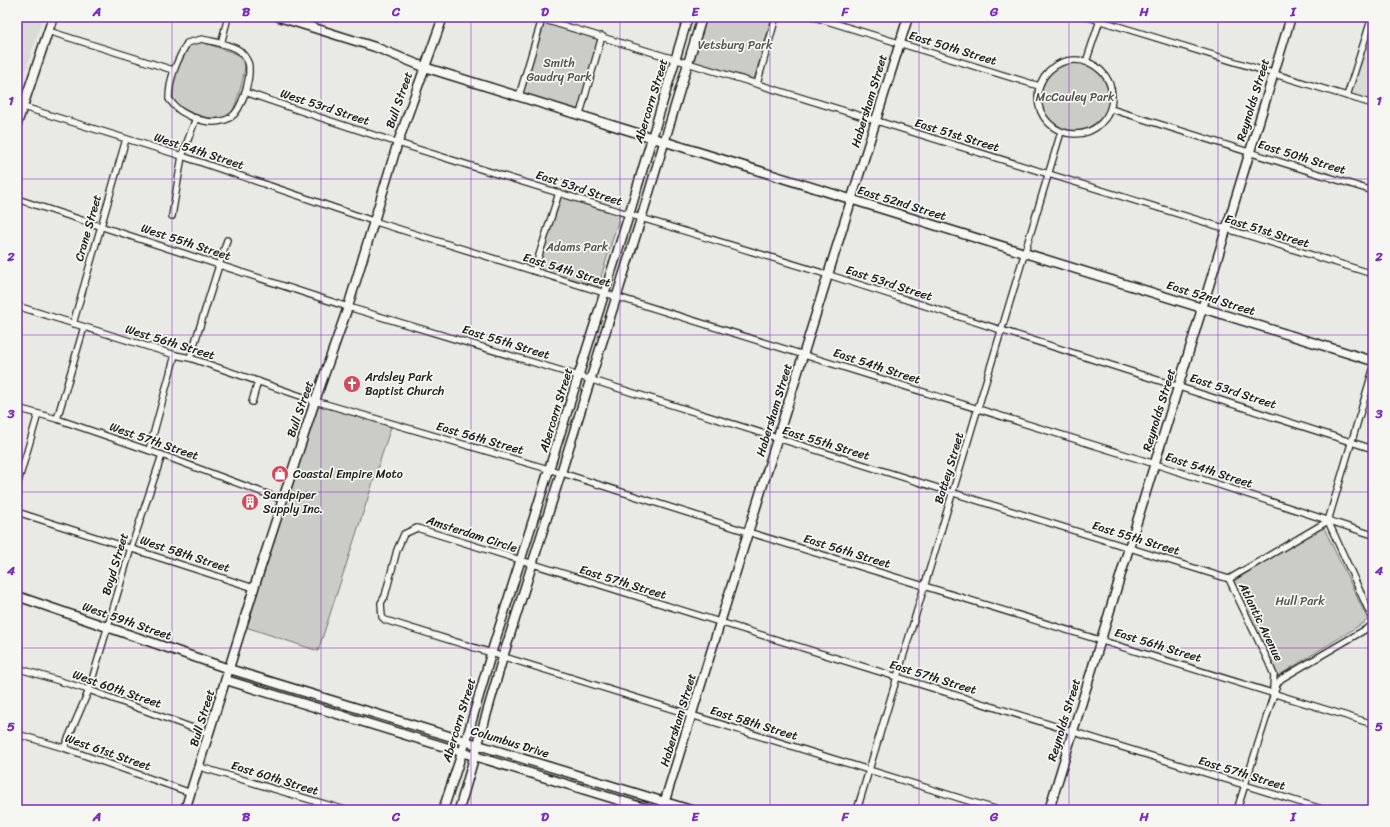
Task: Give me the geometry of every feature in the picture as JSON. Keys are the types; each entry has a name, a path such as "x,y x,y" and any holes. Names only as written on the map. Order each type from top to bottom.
{"street":[{"path":"17,124 20,106 53,17"},
{"path":"221,44 228,17"},
{"name":"East 52nd Street","path":"279,17 375,47 424,67 580,114 664,142 1373,361"},
{"name":"Bull Street","path":"185,810 200,767 254,588 315,401 348,307 398,142 443,17"},
{"name":"East 51st Street","path":"535,17 602,36 875,122 1373,274"},
{"name":"Abercorn Street","path":"443,810 629,215 688,17"},
{"name":"Abercorn Street","path":"459,810 476,756 503,657 592,380 702,17"},
{"path":"756,84 776,17"},
{"name":"East 50th Street","path":"814,17 1039,86"},
{"name":"Habersham Street","path":"663,806 908,17"},
{"path":"1088,17 1100,19 1274,75 1373,104"},
{"name":"Reynolds Street","path":"1049,810 1291,17"},
{"path":"1347,96 1371,17"},
{"path":"519,96 542,19"},
{"path":"1086,62 1100,19"},
{"path":"48,31 173,70"},
{"path":"580,114 602,36"},
{"path":"202,39 221,44 240,51 248,61 249,67 245,92 235,113 227,119 211,122 180,112 169,99 169,87 173,70 187,43 202,39"},
{"path":"1068,61 1086,62 1095,66 1107,79 1111,88 1111,109 1105,119 1090,132 1071,134 1061,132 1052,127 1041,113 1038,103 1039,86 1049,70 1058,64 1068,61"},
{"name":"West 53rd Street","path":"245,92 339,125 398,142"},
{"name":"West 54th Street","path":"20,106 182,156 373,221"},
{"name":"East 50th Street","path":"1111,109 1373,191"},
{"path":"172,216 182,156 196,118"},
{"name":"Battey Street","path":"857,810 1061,132"},
{"name":"Crane Street","path":"73,324 100,225 126,139"},
{"name":"East 53rd Street","path":"398,142 641,219 828,275 1179,385 1373,448"},
{"path":"534,271 559,193"},
{"name":"West 55th Street","path":"17,199 348,307"},
{"name":"East 54th Street","path":"373,221 1155,464 1373,535"},
{"path":"190,358 227,240"},
{"name":"West 56th Street","path":"17,306 175,355 190,358 315,401"},
{"name":"East 55th Street","path":"348,307 592,380 1229,579"},
{"path":"56,419 84,327"},
{"path":"149,450 175,355"},
{"path":"1373,370 1328,520 1373,620"},
{"path":"252,402 258,381"},
{"name":"East 56th Street","path":"315,401 550,469 748,532 1373,724"},
{"name":"West 57th Street","path":"17,408 56,419 149,450 283,500"},
{"path":"17,486 38,414"},
{"name":"Boyd Street","path":"64,748 89,690 131,548 162,455"},
{"name":"West 58th Street","path":"17,512 254,588"},
{"name":"Atlantic Avenue","path":"1273,693 1274,675 1229,579 1328,520"},
{"name":"Amsterdam Circle","path":"503,657 397,625 382,618 381,604 385,596 398,550 404,534 417,528 533,565"},
{"name":"East 57th Street","path":"533,565 1326,810"},
{"name":"West 59th Street","path":"17,596 230,669"},
{"name":"Atlantic Avenue","path":"1237,810 1273,693 1281,679 1373,625"},
{"name":"East 58th Street","path":"503,657 998,810"},
{"name":"West 60th Street","path":"17,668 89,690 210,734"},
{"name":"Columbus Drive","path":"230,669 466,740 663,806 690,810"},
{"name":"Columbus Drive","path":"226,680 651,810"},
{"name":"West 61st Street","path":"17,734 64,748 190,793"},
{"name":"East 60th Street","path":"200,767 345,810"}],"shaded area":[{"path":"17,17 43,17 18,95 17,95"},
{"path":"1373,24 1373,99 1352,93"}],"green space":[{"name":"Vetsburg Park","path":"705,17 772,17 754,79 691,61"},
{"name":"Smith Gaudry Park","path":"542,19 602,36 580,114 519,96"},
{"path":"202,42 237,54 245,65 240,90 231,115 209,118 186,110 174,102 174,80 182,56 189,46"},
{"name":"McCauley Park","path":"1075,60 1096,66 1106,76 1112,97 1106,118 1096,128 1075,134 1054,128 1044,118 1038,97 1044,76 1054,66"},
{"name":"Adams Park","path":"561,196 620,215 598,287 537,270"},
{"path":"315,401 392,424 318,651 243,626"},
{"name":"Hull Park","path":"1323,526 1368,620 1278,676 1232,582"}],"place":[{"name":"Ardsley Park Baptist Church","path":"352,384"},
{"name":"Coastal Empire Moto","path":"280,474"},
{"name":"Sandpiper Supply Inc.","path":"250,502"}]}
